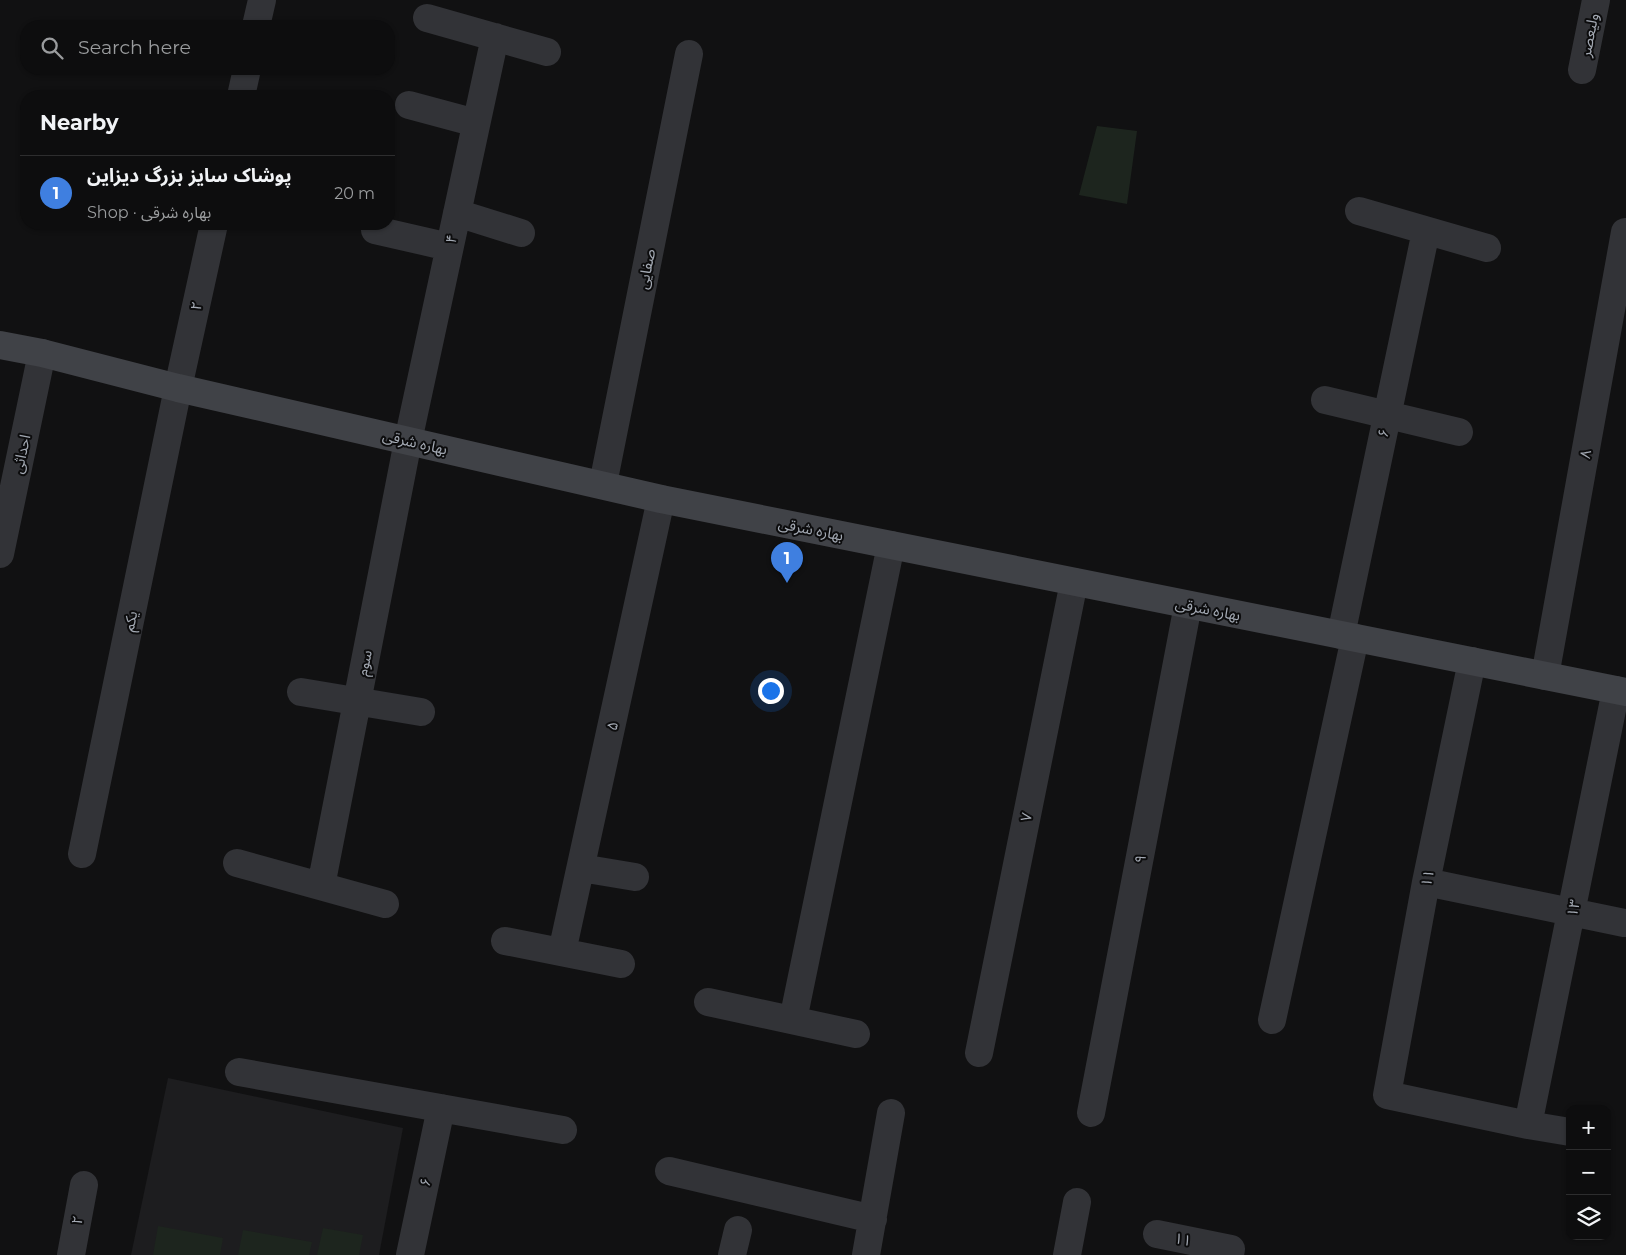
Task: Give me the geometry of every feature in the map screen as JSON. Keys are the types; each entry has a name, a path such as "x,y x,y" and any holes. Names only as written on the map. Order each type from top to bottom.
{"street":[{"path":"257,20 262,0"},
{"name":"ولیعصر","path":"1582,70 1596,0"},
{"path":"428,18 548,52"},
{"name":"۴","path":"408,441 495,37"},
{"name":"صفایی","path":"604,484 688,54"},
{"path":"242,90 246,75"},
{"path":"409,105 476,123"},
{"path":"1359,210 1487,248"},
{"path":"457,213 521,233"},
{"name":"۲","path":"178,388 213,230"},
{"path":"375,230 449,247"},
{"name":"۶","path":"1272,1020 1348,637 1387,416 1426,230"},
{"name":"۸","path":"1545,676 1625,232"},
{"name":"بهاره شرقی","path":"0,345 42,353 178,388 604,484 662,499 1621,691"},
{"name":"احداثی","path":"0,554 42,353"},
{"name":"یکم","path":"82,854 178,388"},
{"path":"1325,400 1459,432"},
{"name":"سوم","path":"321,886 408,441"},
{"name":"۵","path":"562,952 662,499"},
{"path":"792,1020 891,545"},
{"name":"۷","path":"979,1053 1074,582"},
{"name":"۹","path":"1091,1113 1188,605"},
{"name":"۱۱","path":"1472,662 1426,882 1387,1095 1528,1125"},
{"name":"۱۳","path":"1528,1125 1572,912 1621,691"},
{"path":"301,692 421,712"},
{"path":"237,863 385,904"},
{"path":"581,868 635,877"},
{"path":"1426,882 1624,923"},
{"path":"505,941 621,964"},
{"path":"708,1002 856,1034"},
{"path":"239,1072 563,1130"},
{"name":"۶","path":"410,1255 441,1108"},
{"path":"866,1255 891,1113"},
{"path":"1528,1125 1566,1131"},
{"path":"669,1171 873,1218"},
{"name":"۲","path":"71,1255 84,1186"},
{"path":"1067,1255 1077,1202"},
{"name":"۱۱","path":"1157,1234 1231,1249 1230,1255"}],"shaded area":[{"path":"1097,126 1137,131 1127,204 1079,195"},
{"path":"168,1078 403,1128 379,1255 131,1255"},
{"path":"158,1226 223,1238 220,1255 153,1255"},
{"path":"323,1228 363,1235 359,1255 317,1255"},
{"path":"243,1230 312,1242 309,1255 238,1255"}],"place":[{"name":"پوشاک سایز بزرگ دیزاین","path":"787,583"}]}
